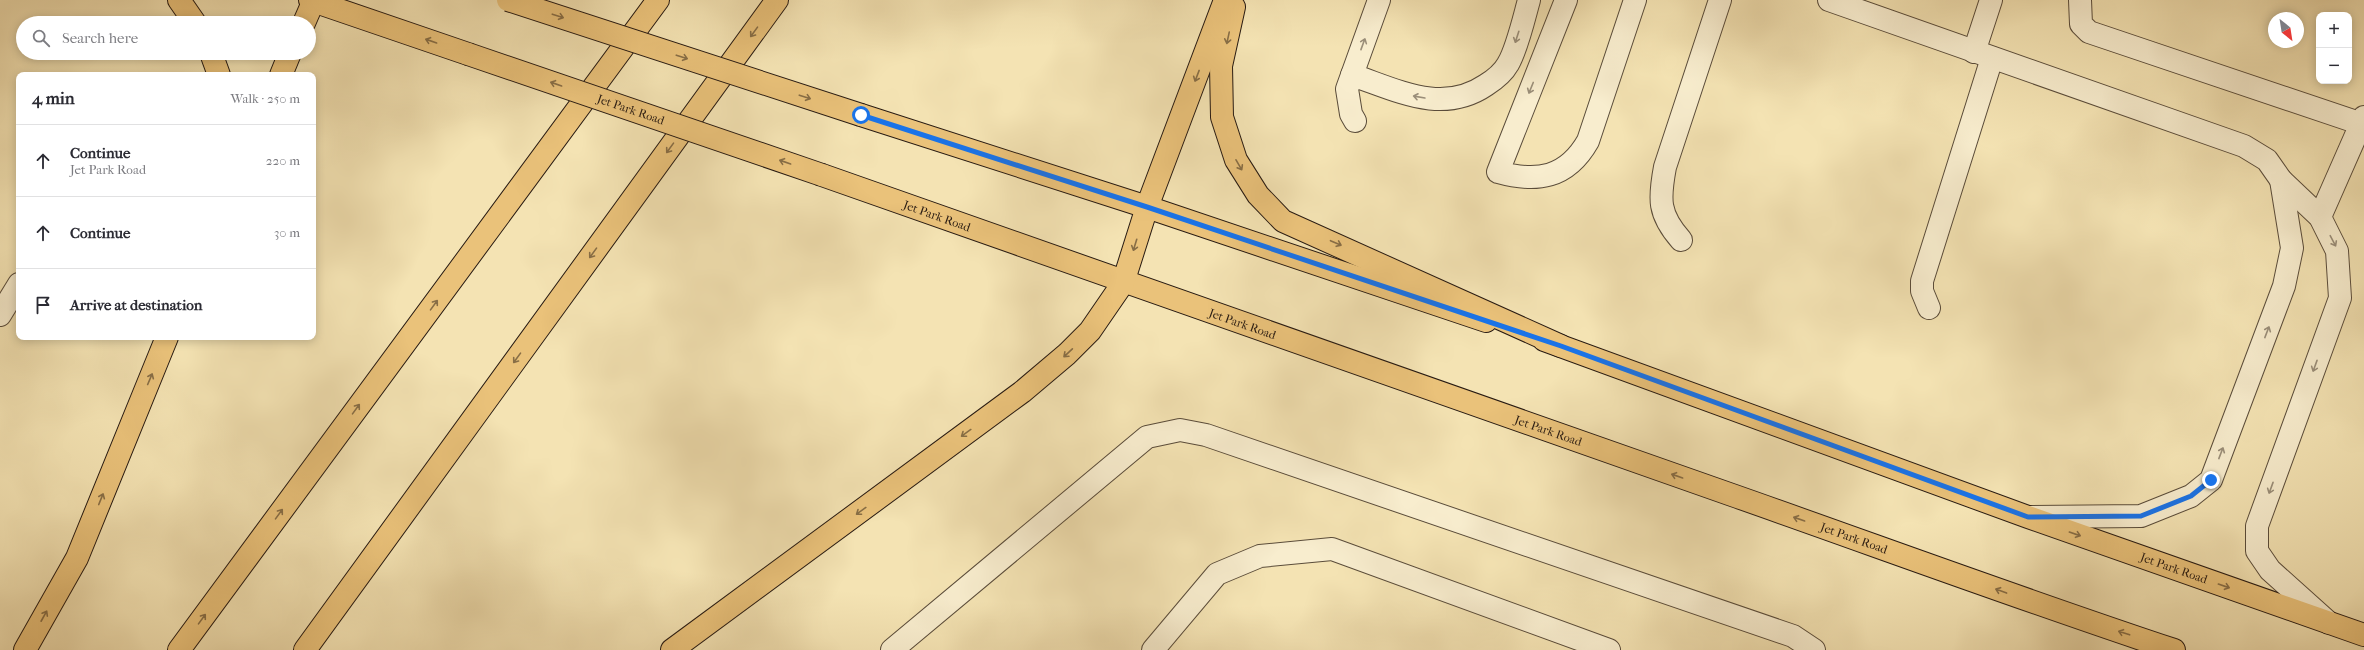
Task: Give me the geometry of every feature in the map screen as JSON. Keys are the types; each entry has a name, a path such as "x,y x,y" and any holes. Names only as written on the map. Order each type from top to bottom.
{"main road":[{"path":"179,0 190,16"},
{"path":"306,16 312,0"},
{"name":"Jet Park Road","path":"312,0 822,175 1123,283 1850,536 2049,608 2174,650"},
{"name":"Jet Park Road","path":"508,0 1147,207 1561,346 2028,517 2364,635"},
{"path":"179,650 658,0"},
{"path":"305,650 777,0"},
{"path":"672,650 1022,392 1090,331 1123,283 1147,207 1225,0"},
{"path":"1236,0 1222,66 1222,117 1236,160 1258,195 1283,221 1561,346"},
{"path":"213,60 217,72"},
{"path":"282,72 287,60"},
{"path":"25,650 77,558 166,340"}],"lane":[{"path":"1355,121 1351,114 1347,90 1379,0"},
{"path":"1352,75 1414,96 1444,100 1463,97 1495,79 1508,64 1529,0"},
{"path":"1566,0 1498,172 1534,179 1571,164 1579,156 1588,141 1635,0"},
{"path":"1681,240 1669,226 1661,209 1661,188 1665,167 1720,0"},
{"path":"1829,0 2244,146 2267,160 2281,180 2320,218 2338,251 2340,298 2257,526 2257,551 2270,570 2330,623"},
{"path":"1929,308 1922,291 1922,281 1983,55 1991,0"},
{"path":"2080,0 2081,24 2089,32 2363,121 2320,218"},
{"path":"2028,517 2141,516 2191,496 2211,480 2284,286 2292,248 2281,180"},
{"path":"0,314 16,289"},
{"path":"892,650 1147,437 1180,430 1206,435 1793,636 1814,650"},
{"path":"1153,650 1217,574 1260,556 1332,549 1609,650"}],"route":[{"path":"861,115 1147,207 1561,346 2028,517 2141,516 2191,496 2211,480"}]}
